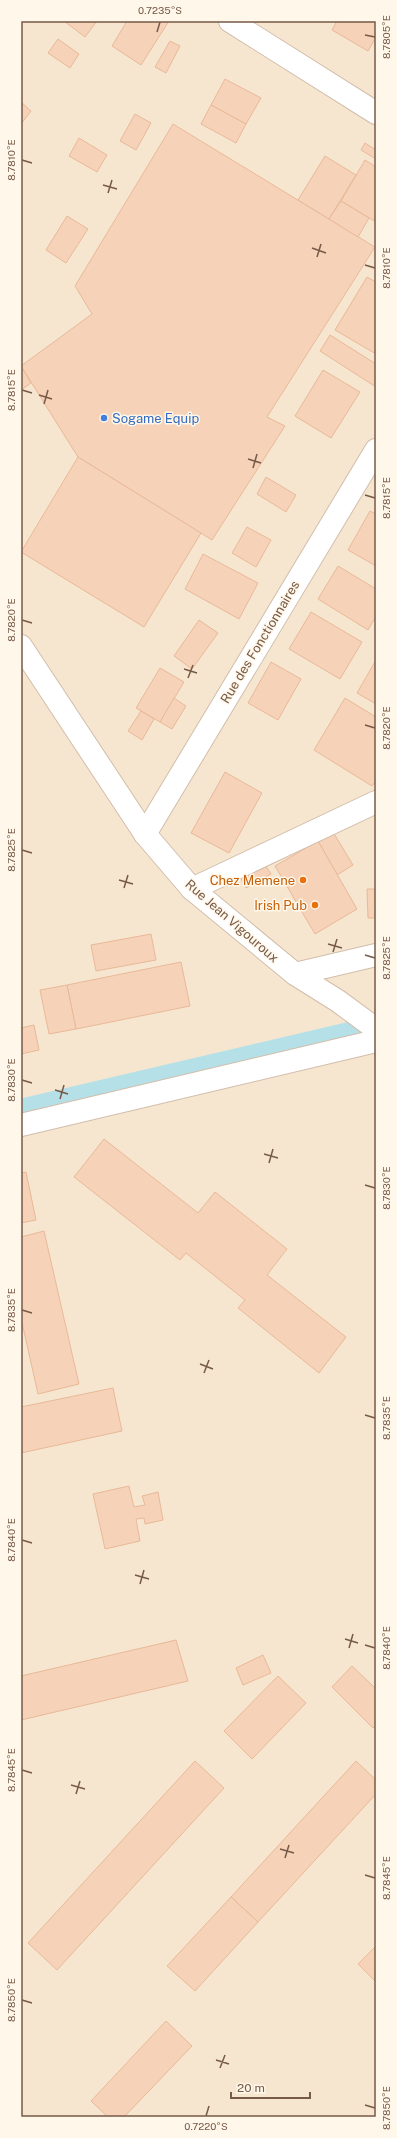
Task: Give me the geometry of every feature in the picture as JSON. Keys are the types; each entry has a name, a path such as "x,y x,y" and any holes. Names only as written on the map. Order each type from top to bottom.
{"street":[{"path":"230,21 376,113"},
{"name":"Rue des Fonctionnaires","path":"145,834 376,450"},
{"name":"Rue Jean Vigouroux","path":"21,646 145,834 192,889 295,974 338,1001 376,1029"},
{"path":"192,889 376,802"},
{"path":"295,974 376,955"},
{"path":"21,1125 376,1041"}],"shaded area":[{"path":"21,21 376,21 376,2117 21,2117"}],"building":[{"path":"64,21 97,21 85,37"},
{"path":"127,21 169,21 141,65 112,46"},
{"path":"337,21 376,21 376,37 368,51 332,30"},
{"path":"58,39 79,54 70,68 48,53"},
{"path":"170,41 180,46 166,73 155,67"},
{"path":"225,79 261,98 246,124 211,105"},
{"path":"21,102 31,111 21,124"},
{"path":"211,105 246,124 236,143 201,124"},
{"path":"135,114 151,123 136,150 120,141"},
{"path":"173,124 375,247 267,417 285,426 212,540 78,457 21,366 92,314 75,286"},
{"path":"79,138 107,155 97,172 69,156"},
{"path":"365,143 376,150 376,159 361,150"},
{"path":"325,156 356,175 329,219 298,200"},
{"path":"365,160 376,167 376,222 341,201"},
{"path":"341,201 369,218 358,237 329,219"},
{"path":"67,216 88,229 66,263 46,250"},
{"path":"367,277 376,282 376,354 335,330"},
{"path":"330,335 376,364 376,387 320,351"},
{"path":"21,366 31,383 21,390"},
{"path":"323,370 360,392 331,438 295,416"},
{"path":"78,457 201,533 144,627 21,552"},
{"path":"266,477 296,495 286,512 257,494"},
{"path":"370,511 376,514 376,566 348,550"},
{"path":"247,527 271,540 256,567 232,553"},
{"path":"203,554 258,583 239,619 185,589"},
{"path":"338,566 376,589 376,616 368,630 318,599"},
{"path":"311,612 362,642 340,679 289,649"},
{"path":"199,620 218,633 192,669 174,656"},
{"path":"376,660 376,704 357,693"},
{"path":"271,662 301,679 278,720 248,703"},
{"path":"160,668 184,682 160,722 136,708"},
{"path":"174,698 186,706 172,729 160,722"},
{"path":"345,698 376,717 376,781 372,786 314,750"},
{"path":"141,711 154,719 142,740 128,731"},
{"path":"225,772 262,793 229,853 191,833"},
{"path":"333,832 353,865 337,875 318,841"},
{"path":"318,841 357,909 315,934 275,866"},
{"path":"265,865 271,874 246,888 241,879"},
{"path":"367,889 376,889 376,918 368,918"},
{"path":"151,934 156,960 96,971 91,945"},
{"path":"181,962 190,1006 76,1029 67,985"},
{"path":"67,985 76,1029 49,1034 40,990"},
{"path":"34,1025 39,1050 21,1054 21,1028"},
{"path":"104,1139 198,1213 215,1192 287,1249 267,1275 346,1337 319,1373 238,1308 245,1300 186,1253 180,1260 74,1177"},
{"path":"26,1172 36,1220 21,1223 21,1173"},
{"path":"44,1231 79,1384 38,1394 21,1318 21,1237"},
{"path":"113,1388 122,1431 21,1453 21,1407"},
{"path":"129,1486 134,1507 145,1505 142,1496 158,1492 163,1520 145,1524 144,1518 136,1519 140,1541 105,1549 93,1494"},
{"path":"176,1640 188,1681 21,1720 21,1676"},
{"path":"263,1655 271,1673 243,1685 236,1668"},
{"path":"352,1666 376,1689 376,1725 373,1728 332,1687"},
{"path":"278,1676 306,1703 252,1759 224,1731"},
{"path":"195,1761 224,1788 57,1970 28,1943"},
{"path":"356,1761 376,1780 376,1794 258,1922 231,1897"},
{"path":"231,1897 258,1922 195,1991 167,1966"},
{"path":"376,1946 376,1982 358,1964"},
{"path":"166,2021 192,2046 124,2117 108,2117 91,2101"}],"waterway":[{"path":"21,1113 350,1036"}],"place":[{"name":"Sogame Equip","path":"104,418"},
{"name":"Chez Memene","path":"303,880"},
{"name":"Irish Pub","path":"315,905"}]}
